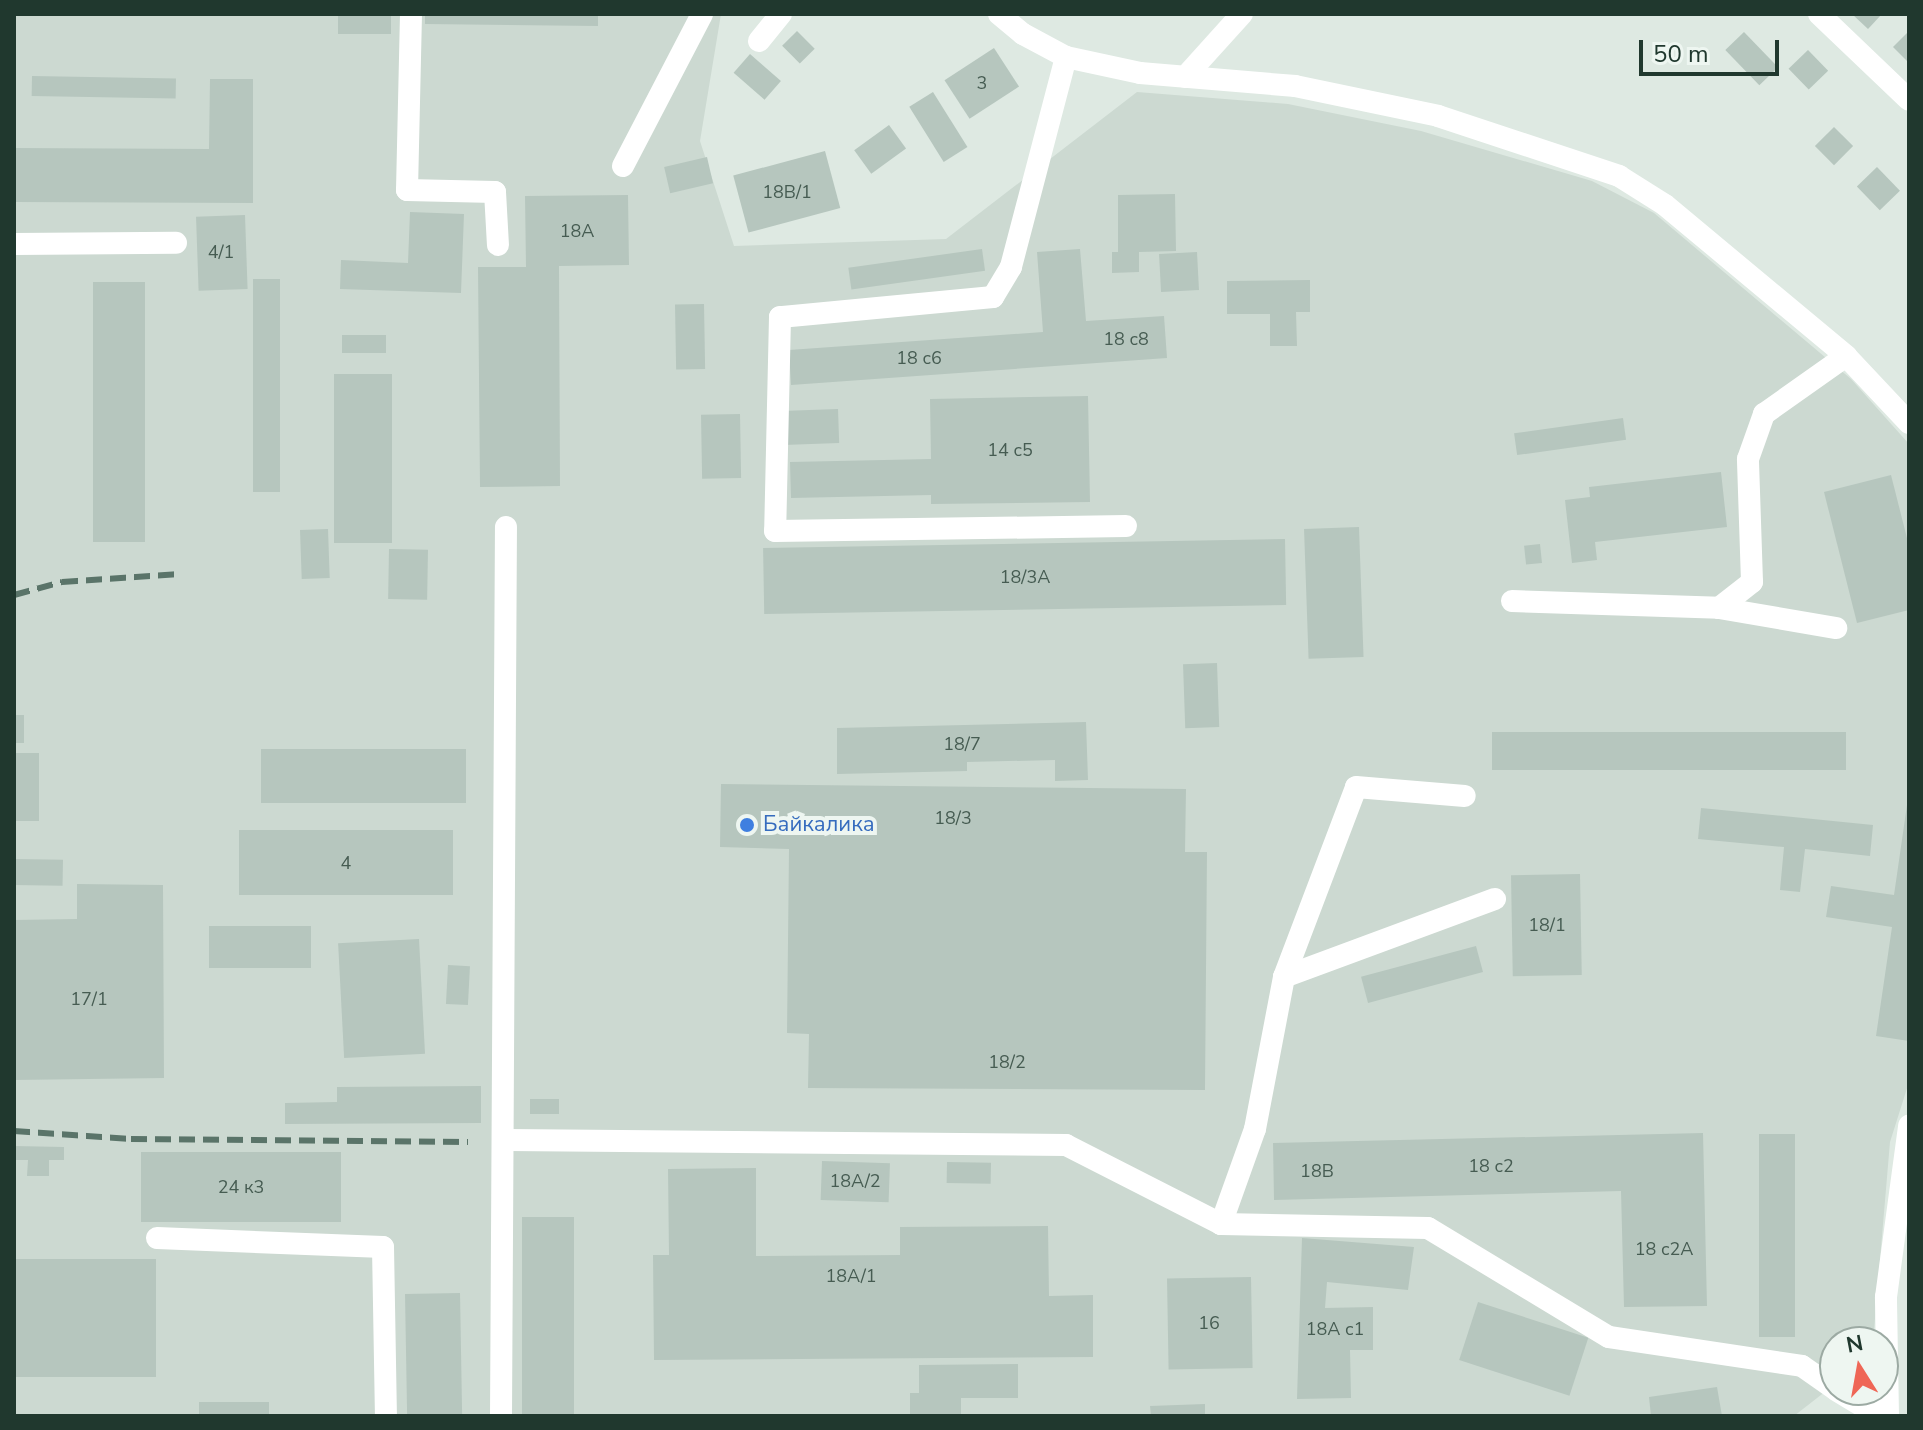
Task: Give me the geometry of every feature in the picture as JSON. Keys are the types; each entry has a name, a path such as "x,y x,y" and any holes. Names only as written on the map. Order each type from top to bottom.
{"street":[{"path":"411,14 407,190 495,192 498,245"},
{"path":"623,166 702,14"},
{"path":"759,41 781,14"},
{"path":"999,14 1023,34 1066,57 1185,77 1295,86 1438,116 1619,176 1665,205 1846,356 1909,423"},
{"path":"1185,77 1242,14"},
{"path":"1819,14 1909,100"},
{"path":"1066,57 1011,267 993,297 780,317 775,531 1126,526"},
{"path":"14,244 176,243"},
{"path":"1719,608 1752,582 1748,459 1764,414 1846,356"},
{"path":"501,1416 506,527"},
{"path":"1512,601 1719,608 1836,628"},
{"path":"1221,1224 1255,1129 1284,977 1356,787 1465,796"},
{"path":"1284,977 1495,899"},
{"path":"1888,1416 1886,1297 1909,1126"},
{"path":"504,1140 1066,1145 1221,1224 1428,1228 1609,1337 1802,1366 1819,1378"},
{"path":"157,1238 383,1247 386,1416"},
{"path":"1899,1416 1909,1412"}],"shaded area":[{"path":"14,14 721,14 700,141 734,246 946,239 1137,92 1288,104 1421,131 1592,181 1654,213 1851,379 1909,444 1909,1082 1890,1142 1874,1326 1819,1326 1819,1396 1794,1416 14,1416"}],"building":[{"path":"338,14 391,14 391,34 338,34"},
{"path":"425,14 598,14 598,26 425,24"},
{"path":"1852,14 1882,14 1868,29"},
{"path":"797,31 815,49 800,64 782,46"},
{"path":"1909,31 1909,63 1893,47"},
{"path":"1744,32 1778,67 1759,85 1725,50"},
{"path":"994,48 1019,87 970,119 945,80"},
{"path":"1808,50 1828,71 1809,90 1789,69"},
{"path":"750,54 781,81 765,100 734,73"},
{"path":"32,76 176,79 176,99 32,96"},
{"path":"210,79 253,79 253,203 15,202 15,148 209,149"},
{"path":"933,92 967,147 944,162 909,107"},
{"path":"889,125 906,148 871,174 854,150"},
{"path":"1834,127 1853,146 1834,165 1815,146"},
{"path":"825,151 840,208 749,233 733,176"},
{"path":"707,157 713,183 670,193 664,167"},
{"path":"1877,167 1900,191 1880,210 1857,186"},
{"path":"1175,194 1176,251 1139,252 1139,272 1112,273 1112,252 1118,252 1118,195"},
{"path":"628,195 629,265 559,266 560,486 480,487 478,267 526,267 525,196"},
{"path":"410,212 464,214 461,293 340,289 341,260 408,263"},
{"path":"245,215 248,289 199,291 196,217"},
{"path":"982,249 985,271 851,290 848,268"},
{"path":"1080,249 1086,321 1164,316 1167,358 791,385 789,350 1043,332 1037,252"},
{"path":"1197,252 1199,290 1161,292 1159,254"},
{"path":"253,279 280,279 280,492 253,492"},
{"path":"1310,280 1310,312 1296,312 1297,346 1270,346 1270,314 1227,314 1227,281"},
{"path":"93,282 145,282 145,542 93,542"},
{"path":"704,304 705,369 676,369 675,305"},
{"path":"342,335 386,335 386,353 342,353"},
{"path":"334,374 392,374 392,543 334,543"},
{"path":"1088,396 1090,502 931,504 931,495 791,498 790,462 931,459 930,399"},
{"path":"838,409 839,443 783,445 782,411"},
{"path":"740,414 741,478 702,479 701,415"},
{"path":"1623,418 1626,440 1517,455 1514,433"},
{"path":"1721,472 1727,527 1595,542 1597,560 1572,563 1565,500 1590,497 1589,487"},
{"path":"1891,475 1909,546 1909,610 1857,623 1824,492"},
{"path":"1359,527 1364,657 1309,659 1304,529"},
{"path":"328,529 330,578 302,579 300,530"},
{"path":"1285,539 1286,605 764,614 763,548"},
{"path":"1540,544 1542,563 1526,565 1524,546"},
{"path":"389,549 428,550 427,600 388,599"},
{"path":"1217,663 1219,727 1185,728 1183,664"},
{"path":"14,715 24,715 24,743 14,743"},
{"path":"1086,722 1088,780 1055,781 1055,760 967,762 967,771 837,774 837,728"},
{"path":"1492,732 1846,732 1846,770 1492,770"},
{"path":"261,749 466,749 466,803 261,803"},
{"path":"14,753 39,753 39,821 14,821"},
{"path":"721,784 1186,789 1185,852 1207,852 1205,1090 808,1088 809,1034 787,1033 789,849 720,847"},
{"path":"1907,805 1909,1041 1876,1036 1892,927 1826,917 1831,886 1894,895"},
{"path":"1701,808 1873,825 1870,856 1805,849 1800,892 1780,890 1784,847 1698,839"},
{"path":"239,830 453,830 453,895 239,895"},
{"path":"14,859 63,860 63,886 14,885"},
{"path":"1580,874 1582,975 1513,976 1511,875"},
{"path":"77,884 163,885 164,1078 14,1080 14,920 77,919"},
{"path":"209,926 311,926 311,968 209,968"},
{"path":"419,939 425,1054 344,1058 338,943"},
{"path":"1476,946 1483,972 1368,1003 1361,977"},
{"path":"448,965 470,966 468,1005 446,1004"},
{"path":"481,1086 481,1123 285,1124 285,1103 337,1102 337,1087"},
{"path":"530,1099 559,1099 559,1114 530,1114"},
{"path":"1703,1133 1707,1306 1624,1307 1621,1191 1274,1200 1273,1143"},
{"path":"1759,1134 1795,1134 1795,1337 1759,1337"},
{"path":"14,1146 64,1147 64,1160 49,1160 49,1176 27,1176 28,1160 14,1160"},
{"path":"141,1152 341,1152 341,1222 141,1222"},
{"path":"822,1161 890,1163 889,1202 821,1200"},
{"path":"947,1162 991,1163 991,1184 947,1183"},
{"path":"756,1168 756,1256 900,1255 900,1227 1048,1226 1049,1296 1093,1295 1093,1357 654,1360 653,1255 669,1255 668,1169"},
{"path":"522,1217 574,1217 574,1416 522,1416"},
{"path":"1302,1238 1414,1247 1408,1290 1327,1282 1325,1308 1373,1307 1373,1350 1350,1350 1351,1398 1297,1399"},
{"path":"14,1259 156,1259 156,1377 14,1377"},
{"path":"1251,1277 1253,1368 1169,1369 1167,1278"},
{"path":"460,1293 462,1416 407,1416 405,1294"},
{"path":"1478,1302 1588,1338 1569,1396 1459,1360"},
{"path":"1018,1364 1018,1398 961,1398 961,1416 910,1416 910,1393 919,1393 919,1365"},
{"path":"1717,1387 1722,1416 1651,1416 1649,1397"},
{"path":"199,1402 269,1402 269,1416 199,1416"},
{"path":"1205,1404 1205,1416 1151,1416 1150,1406"}],"railway":[{"path":"14,595 62,582 180,574"},
{"path":"14,1131 131,1139 468,1142"}],"place":[{"name":"Байкалика","path":"747,825"}]}
